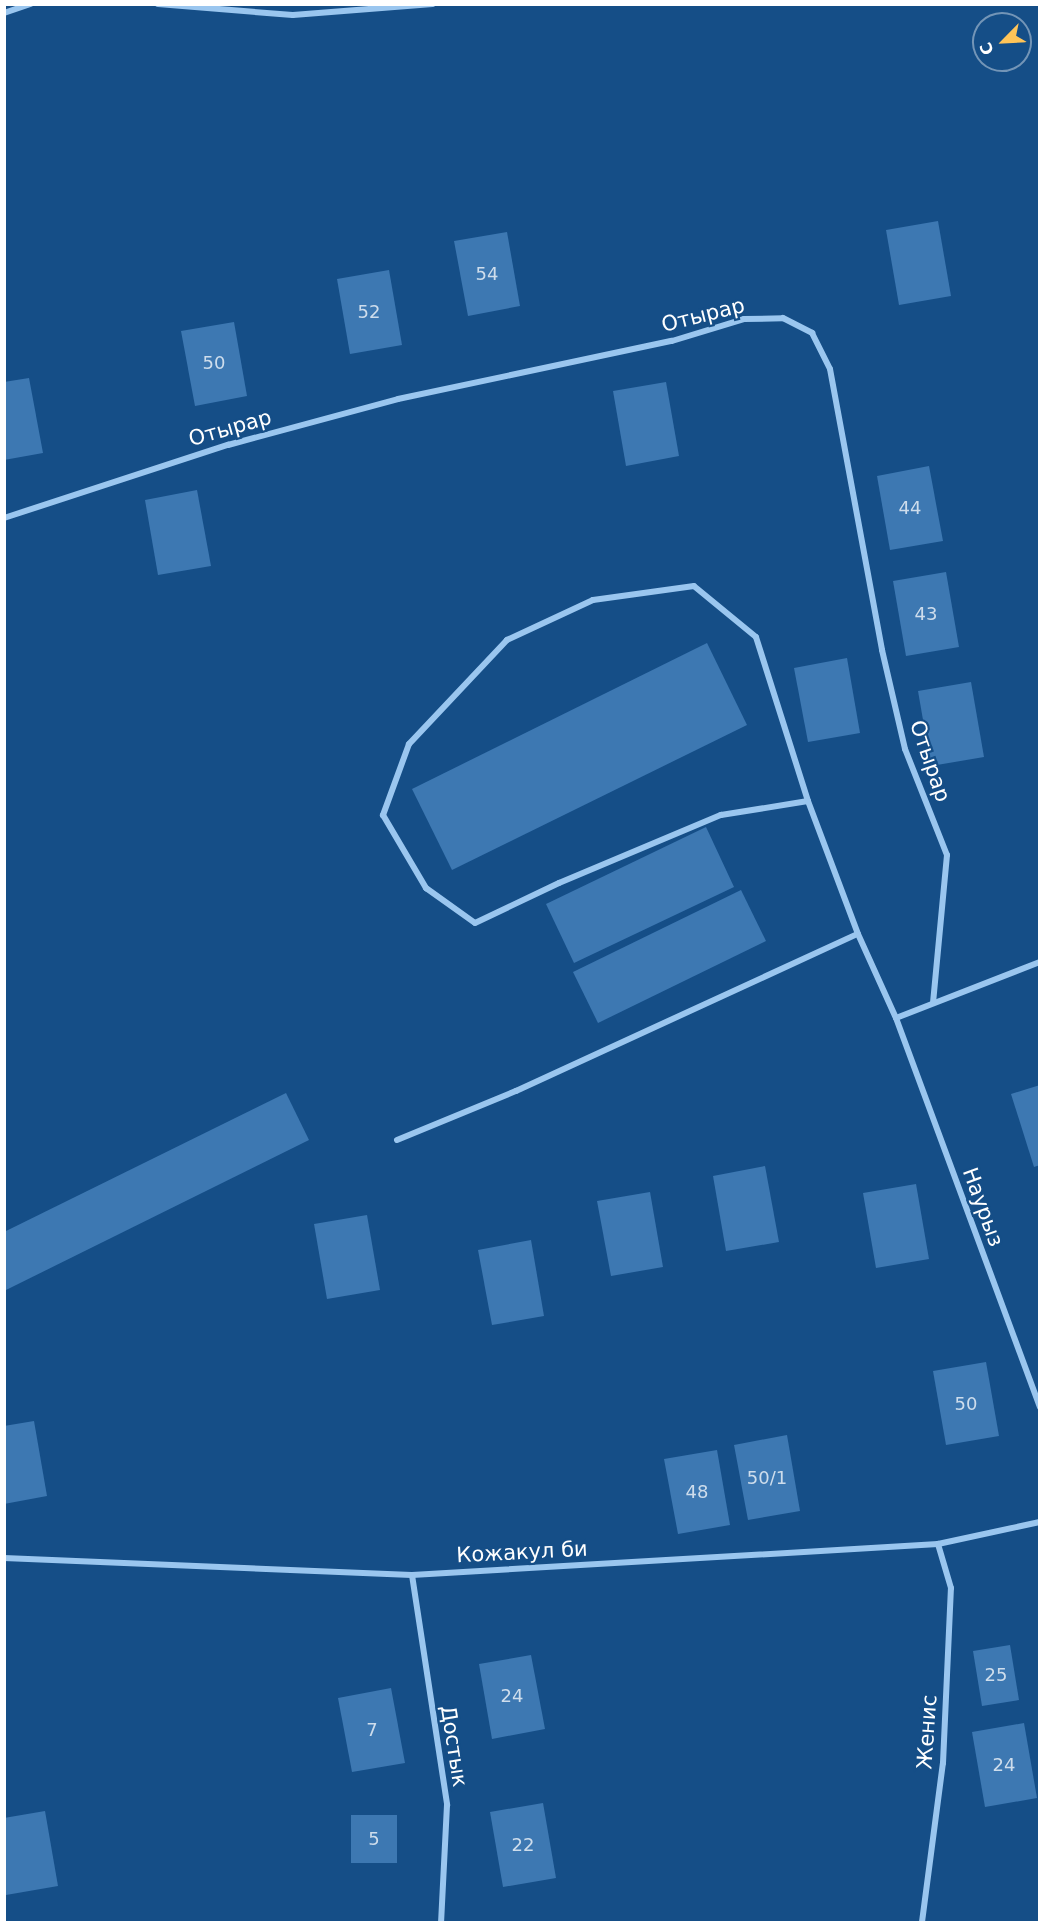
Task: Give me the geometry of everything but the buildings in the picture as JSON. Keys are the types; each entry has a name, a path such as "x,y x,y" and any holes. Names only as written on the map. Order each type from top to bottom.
{"street":[{"path":"4,13 30,4"},
{"path":"158,4 293,15 433,4"},
{"name":"Отырар","path":"4,518 228,445 398,399 672,341 744,319 783,318 813,333 830,369 882,650 905,749 947,855 933,1002"},
{"name":"Наурыз","path":"808,801 721,815 559,883 476,923 426,888 383,816 409,744 507,640 593,600 694,586 756,637 808,801 858,934 896,1018 1040,1407"},
{"path":"397,1140 516,1091 858,934"},
{"path":"896,1018 1040,962"},
{"name":"Кожакул би","path":"4,1558 412,1575 938,1544 1040,1522"},
{"name":"Женис","path":"922,1923 943,1763 951,1588 938,1544"},
{"name":"Достык","path":"412,1575 447,1805 441,1923"}]}
